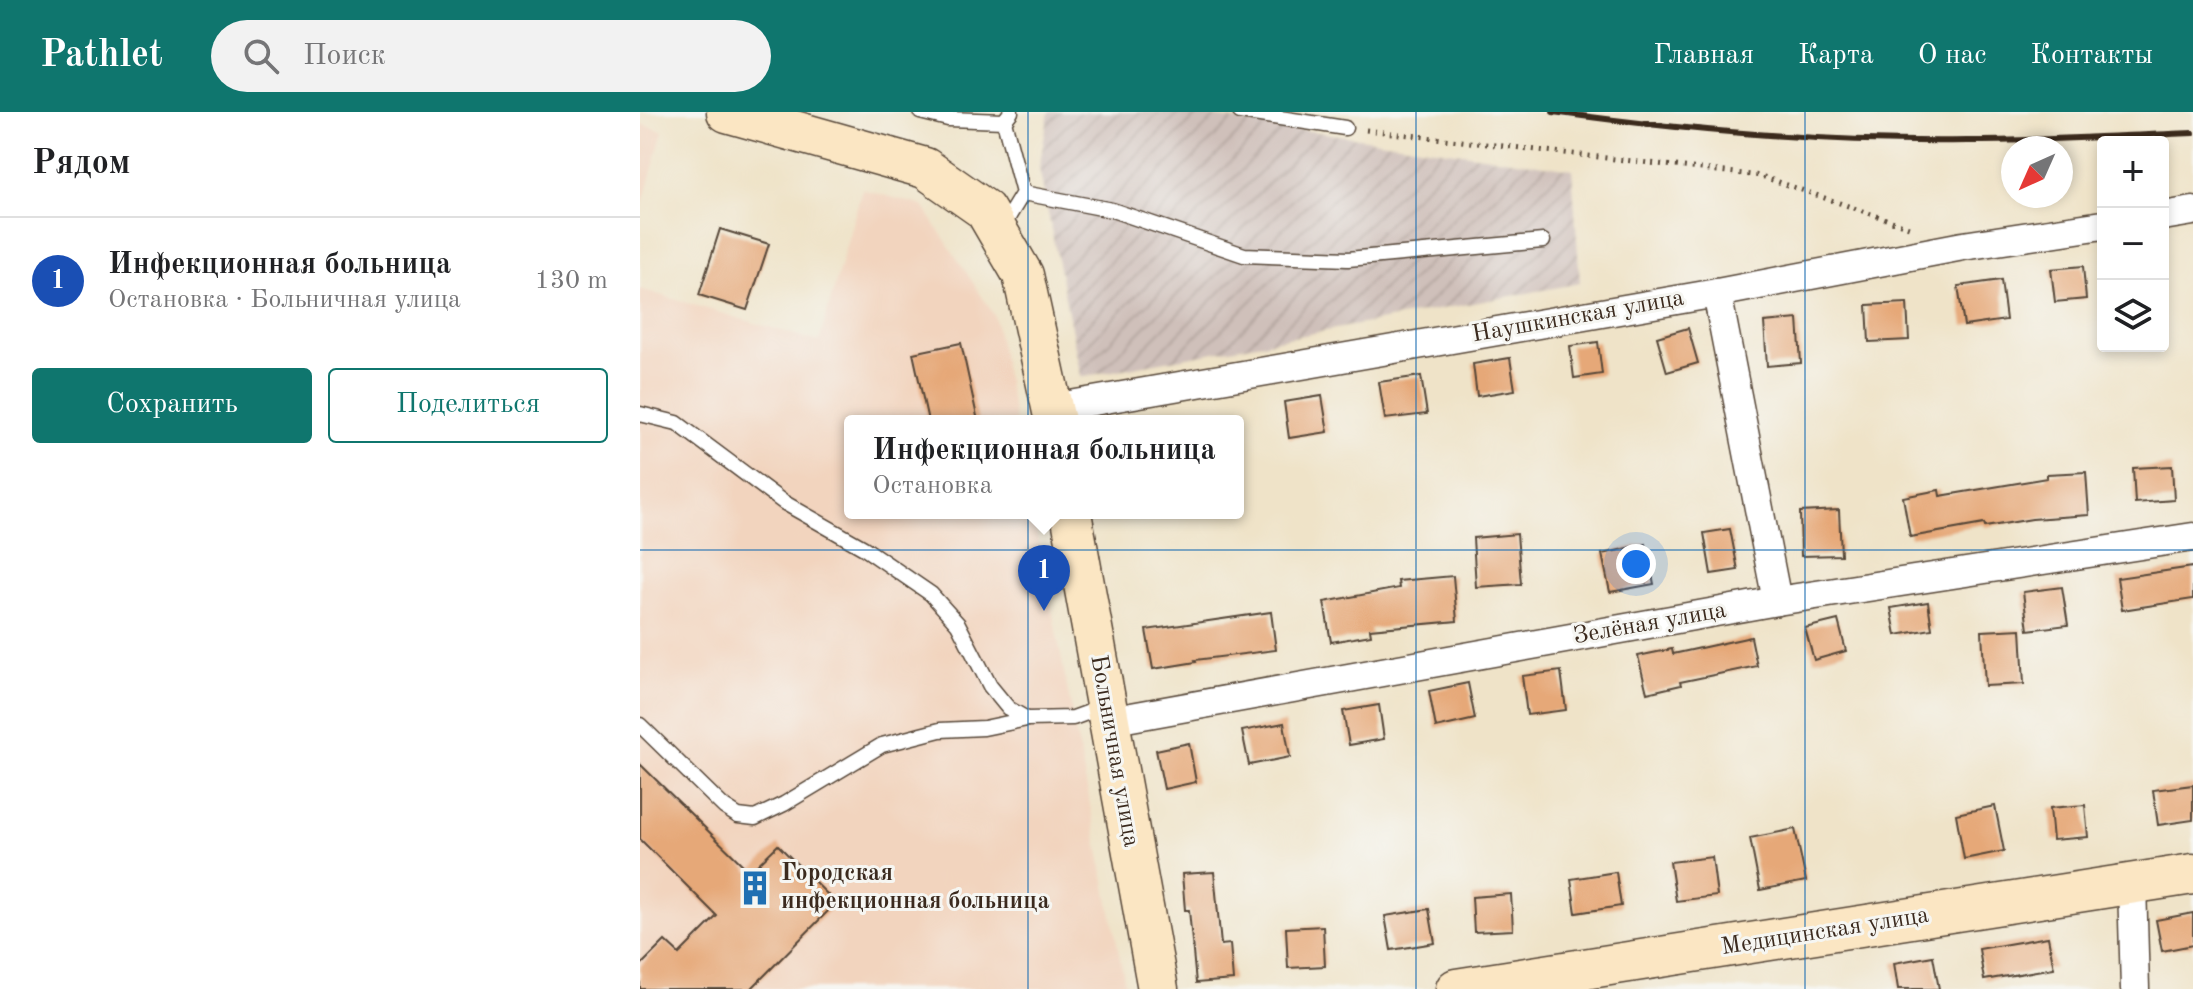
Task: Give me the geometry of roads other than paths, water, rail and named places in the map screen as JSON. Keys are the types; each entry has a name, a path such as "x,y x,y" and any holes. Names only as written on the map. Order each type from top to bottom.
{"street":[{"path":"727,112 925,168 985,210 1023,275 1054,414"},
{"path":"2169,215 2193,211"},
{"name":"Наушкинская улица","path":"1054,414 1963,246 2097,226"},
{"path":"1717,293 1777,601"},
{"name":"Больничная улица","path":"1072,519 1158,989"},
{"name":"Зелёная улица","path":"1107,714 1777,601 2193,537"},
{"name":"Медицинская улица","path":"1456,989 1522,984 2193,874"},
{"path":"2132,884 2135,989"}],"lane":[{"path":"920,112 948,119 1008,117 1023,193 998,234"},
{"path":"1240,112 1345,128"},
{"path":"1023,193 1112,210 1244,255 1348,259 1543,241"},
{"path":"640,414 677,423 783,502 864,548 931,594 958,624 990,686 1008,708 1027,719"},
{"path":"640,725 724,807 738,816 755,818 882,745 940,730 984,728 1027,719 1107,714"}],"railway":[{"path":"1553,112 1707,130 1863,140 1995,141 2193,133"}],"place":[{"name":"Инфекционная больница","path":"1044,611"},
{"name":"Городская инфекционная больница","path":"755,888"}]}
